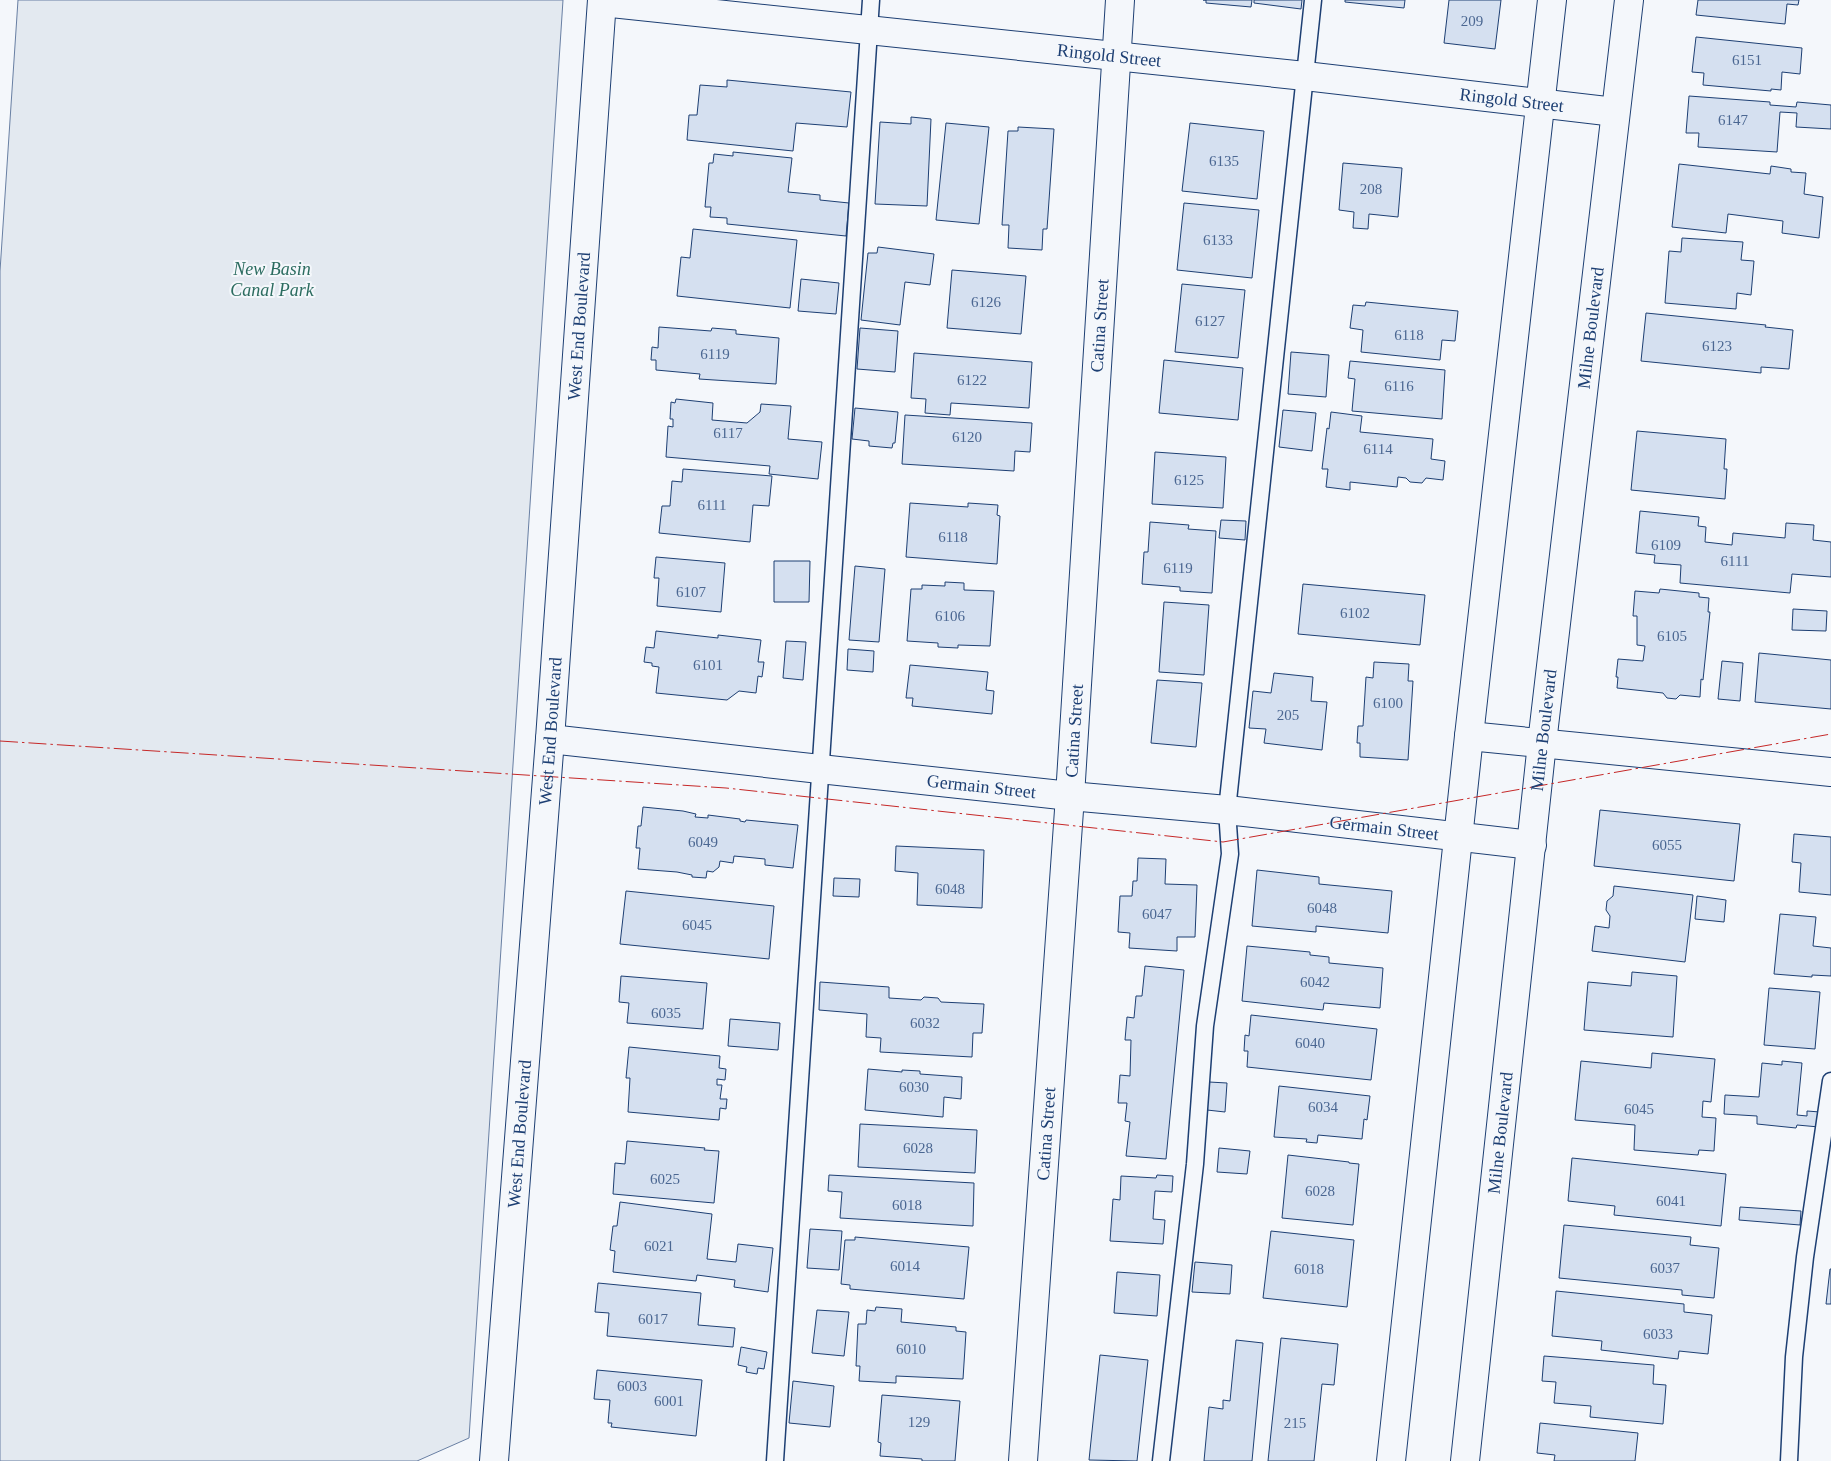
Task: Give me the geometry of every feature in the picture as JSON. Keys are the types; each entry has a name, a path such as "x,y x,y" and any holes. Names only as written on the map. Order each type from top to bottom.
{"street":[{"name":"Catina Street","path":"1023,1461 1070,796 1120,0"},
{"path":"1391,1461 1469,736 1552,0"},
{"name":"Milne Boulevard","path":"1465,1461 1542,743 1629,0"},
{"name":"Ringold Street","path":"602,1 1304,76 1615,112"},
{"name":"West End Boulevard","path":"494,1461 550,739 602,1"},
{"path":"1469,736 1831,772"},
{"name":"Germain Street","path":"550,739 820,770 1227,810 1532,845"}],"lane":[{"path":"775,1461 871,0"},
{"path":"1161,1461 1194,1164 1205,1026 1230,854 1227,810 1313,0"},
{"path":"1789,1461 1794,1357 1805,1257 1831,1081"}],"green space":[{"name":"New Basin Canal Park","path":"18,0 563,0 469,1438 417,1461 0,1461 0,271"}],"building":[{"path":"1206,0 1252,0 1251,7 1206,3"},
{"path":"1254,0 1302,0 1301,9 1254,3"},
{"path":"1345,0 1405,0 1404,8 1345,2"},
{"path":"1449,0 1501,0 1495,49 1444,43"},
{"path":"1698,0 1799,0 1798,5 1787,4 1785,24 1696,15"},
{"path":"1696,37 1802,48 1800,74 1782,72 1781,90 1771,89 1771,91 1703,85 1704,73 1692,72"},
{"path":"727,80 851,92 847,127 796,123 793,151 687,140 689,115 697,115 700,85 727,87"},
{"path":"1689,96 1770,102 1770,105 1796,107 1797,102 1831,105 1831,129 1796,127 1797,113 1780,112 1777,152 1698,147 1699,133 1686,133"},
{"path":"911,117 931,119 927,206 875,204 880,122 911,124"},
{"path":"946,123 989,127 979,224 936,220"},
{"path":"1190,123 1264,131 1257,199 1182,191"},
{"path":"1018,127 1054,129 1047,229 1043,229 1042,250 1008,248 1009,225 1002,225 1008,131 1018,131"},
{"path":"733,152 792,158 788,192 820,195 820,200 849,203 846,236 727,224 727,218 710,217 711,207 705,207 709,163 713,163 714,154 733,156"},
{"path":"1343,163 1402,168 1398,217 1369,214 1368,229 1353,228 1354,212 1339,210"},
{"path":"1679,164 1770,174 1771,166 1791,169 1791,172 1806,173 1804,194 1823,197 1819,238 1782,233 1783,221 1728,214 1726,233 1672,227"},
{"path":"1184,203 1259,210 1252,278 1177,270"},
{"path":"693,229 797,240 790,308 677,296 681,257 690,258"},
{"path":"1682,238 1743,242 1741,260 1754,261 1751,295 1737,293 1736,309 1665,303 1669,251 1681,252"},
{"path":"878,247 934,254 930,285 905,282 900,325 861,320 868,253 877,253"},
{"path":"952,270 1026,276 1021,334 947,328"},
{"path":"801,279 839,283 836,314 798,311"},
{"path":"1182,284 1245,290 1238,358 1175,352"},
{"path":"1366,302 1458,311 1455,341 1442,340 1440,360 1361,352 1363,330 1350,328 1353,305 1365,306"},
{"path":"1646,313 1766,325 1765,327 1793,330 1789,369 1761,367 1761,373 1641,361"},
{"path":"659,327 711,331 712,328 736,330 736,334 779,338 776,384 699,379 700,374 656,370 656,360 651,360 652,347 658,348"},
{"path":"860,328 898,331 895,372 857,369"},
{"path":"1291,352 1329,355 1326,397 1288,394"},
{"path":"914,353 1032,362 1029,408 951,403 950,415 925,413 926,399 911,398"},
{"path":"1164,360 1243,368 1238,420 1159,413"},
{"path":"1350,361 1445,370 1442,419 1352,411 1355,379 1348,378"},
{"path":"676,399 713,403 712,420 747,423 760,412 761,404 791,406 788,439 822,442 818,479 769,474 770,466 666,457 668,426 673,427 673,419 670,419 671,402 675,403"},
{"path":"855,408 898,412 895,443 893,443 892,448 869,446 869,441 852,439"},
{"path":"1283,410 1316,413 1312,451 1279,447"},
{"path":"1331,412 1362,416 1360,432 1433,439 1431,459 1445,461 1443,480 1426,478 1422,483 1410,482 1406,478 1398,477 1397,487 1350,482 1350,490 1326,487 1328,469 1322,469"},
{"path":"905,415 1032,423 1030,452 1015,451 1014,471 902,464"},
{"path":"1637,431 1726,439 1725,499 1631,490"},
{"path":"1155,452 1226,457 1223,508 1152,504"},
{"path":"683,469 772,476 769,506 753,505 750,542 659,533 662,506 670,506 672,481 682,482"},
{"path":"910,503 968,507 968,503 998,505 997,515 1000,516 997,564 906,557"},
{"path":"1640,511 1699,517 1698,526 1706,527 1705,542 1732,545 1733,533 1785,538 1786,523 1814,525 1813,540 1831,542 1831,577 1792,574 1790,593 1680,583 1681,565 1654,563 1655,555 1636,553"},
{"path":"1221,520 1246,521 1245,540 1219,538"},
{"path":"1150,522 1189,525 1188,529 1216,531 1212,593 1180,591 1180,587 1142,584 1144,552 1148,552"},
{"path":"656,557 725,563 721,612 657,606 659,578 654,578"},
{"path":"774,561 810,561 809,602 774,602"},
{"path":"855,566 885,569 879,642 849,640"},
{"path":"945,582 964,583 964,590 994,591 990,646 958,645 958,648 938,647 938,643 907,641 911,589 922,589 922,585 945,586"},
{"path":"1303,584 1425,595 1420,645 1298,634"},
{"path":"1660,589 1699,593 1699,597 1709,598 1708,612 1710,612 1700,697 1680,695 1676,699 1667,698 1663,693 1617,688 1618,659 1643,661 1645,646 1637,645 1637,616 1633,616 1635,591 1659,593"},
{"path":"1164,602 1209,605 1204,675 1159,672"},
{"path":"1793,609 1827,611 1826,631 1792,630"},
{"path":"656,631 718,638 718,635 761,640 758,662 764,662 762,677 758,676 756,693 739,691 727,700 656,693 659,667 652,666 652,663 644,662 646,647 654,648"},
{"path":"786,641 806,642 803,680 783,678"},
{"path":"848,649 874,651 873,672 847,670"},
{"path":"1759,653 1831,660 1831,709 1755,702"},
{"path":"1722,661 1743,663 1740,701 1718,699"},
{"path":"1374,662 1409,664 1408,681 1413,681 1408,760 1360,757 1360,743 1357,743 1358,726 1363,726 1366,677 1373,678"},
{"path":"910,665 988,672 986,690 994,691 992,714 912,706 913,698 906,698"},
{"path":"1274,673 1313,677 1311,701 1327,702 1322,750 1264,743 1266,729 1249,728 1253,691 1271,693"},
{"path":"1157,680 1202,683 1196,747 1151,743"},
{"path":"643,807 683,811 696,814 695,817 708,818 708,815 740,819 740,821 745,822 746,820 798,825 793,868 765,865 765,859 734,856 733,863 720,861 719,867 713,872 707,871 706,878 692,877 692,875 677,872 638,869 640,848 636,848 638,826 641,826"},
{"path":"1600,810 1740,824 1734,881 1594,866"},
{"path":"1794,834 1831,837 1831,895 1799,892 1801,863 1792,862"},
{"path":"896,846 984,850 982,908 917,905 918,873 895,871"},
{"path":"1138,858 1166,859 1165,884 1197,885 1195,937 1177,937 1177,951 1129,948 1130,933 1118,932 1120,896 1132,896 1133,881 1137,881"},
{"path":"1257,870 1319,877 1319,884 1392,891 1388,933 1316,926 1316,932 1252,926"},
{"path":"834,878 860,879 859,897 833,896"},
{"path":"1614,886 1693,895 1685,962 1592,951 1595,926 1609,928 1610,916 1606,910 1607,901 1613,896"},
{"path":"626,891 774,906 769,959 620,944"},
{"path":"1697,896 1726,900 1724,922 1695,919"},
{"path":"1780,914 1816,917 1813,946 1831,948 1831,976 1812,975 1812,977 1774,974"},
{"path":"1247,946 1310,952 1310,955 1329,957 1329,963 1383,968 1380,1008 1324,1003 1323,1010 1242,1001"},
{"path":"1145,966 1184,970 1166,1159 1126,1156 1130,1122 1125,1121 1127,1103 1118,1103 1120,1075 1130,1076 1131,1040 1125,1040 1127,1017 1134,1018 1136,996 1142,996"},
{"path":"1632,972 1677,976 1673,1037 1584,1030 1588,982 1631,986"},
{"path":"621,976 707,983 703,1029 627,1023 629,1003 619,1002"},
{"path":"820,982 889,987 889,998 921,1000 924,997 938,998 941,1002 984,1004 982,1033 973,1033 972,1057 880,1052 881,1038 866,1037 867,1014 819,1010"},
{"path":"1769,988 1820,992 1815,1049 1764,1045"},
{"path":"1251,1015 1377,1029 1371,1080 1247,1067 1248,1051 1244,1051 1245,1035 1249,1036"},
{"path":"730,1019 780,1023 778,1050 728,1046"},
{"path":"629,1047 720,1056 719,1068 726,1069 725,1080 717,1079 717,1085 722,1085 720,1099 727,1099 726,1109 720,1108 719,1120 628,1112 630,1078 626,1078"},
{"path":"1652,1053 1715,1059 1711,1102 1703,1101 1702,1117 1716,1118 1714,1151 1699,1150 1698,1155 1634,1150 1635,1125 1575,1120 1581,1061 1651,1068"},
{"path":"1782,1061 1802,1063 1797,1115 1807,1116 1807,1111 1820,1112 1819,1127 1797,1125 1796,1128 1757,1124 1757,1116 1724,1114 1725,1095 1759,1097 1762,1063 1782,1065"},
{"path":"868,1069 902,1072 902,1070 920,1071 920,1074 962,1077 961,1099 944,1097 943,1117 865,1110"},
{"path":"1209,1082 1227,1083 1225,1112 1207,1110"},
{"path":"1279,1086 1370,1096 1367,1120 1364,1119 1362,1139 1318,1135 1317,1143 1306,1142 1307,1139 1274,1137"},
{"path":"860,1124 977,1130 975,1173 858,1167"},
{"path":"627,1141 719,1151 714,1203 613,1194 615,1163 625,1164"},
{"path":"1219,1148 1250,1151 1247,1174 1217,1172"},
{"path":"1288,1155 1359,1164 1353,1225 1282,1218"},
{"path":"1572,1158 1726,1174 1721,1226 1614,1215 1615,1206 1568,1201"},
{"path":"829,1175 974,1183 973,1226 840,1218 842,1192 828,1191"},
{"path":"1157,1175 1173,1176 1172,1192 1155,1191 1153,1219 1165,1220 1163,1244 1110,1241 1113,1199 1120,1200 1121,1176 1156,1178"},
{"path":"620,1202 712,1214 707,1259 736,1262 738,1244 773,1248 768,1292 734,1287 735,1280 697,1275 696,1281 613,1272 615,1251 610,1250 613,1226 617,1226"},
{"path":"1740,1207 1801,1211 1800,1225 1739,1220"},
{"path":"1564,1225 1691,1237 1690,1245 1719,1248 1714,1298 1682,1295 1682,1290 1559,1278"},
{"path":"810,1229 842,1231 839,1270 807,1268"},
{"path":"1271,1231 1354,1240 1347,1307 1263,1298"},
{"path":"855,1237 969,1247 964,1299 850,1289 850,1285 841,1284 845,1240 855,1240"},
{"path":"1195,1262 1232,1265 1230,1294 1192,1292"},
{"path":"1830,1269 1831,1304 1826,1304"},
{"path":"1117,1272 1160,1275 1157,1316 1114,1313"},
{"path":"598,1283 701,1293 698,1325 735,1328 733,1347 607,1336 609,1313 595,1312"},
{"path":"1556,1291 1684,1304 1684,1312 1712,1315 1708,1354 1679,1351 1678,1359 1601,1350 1602,1341 1552,1336"},
{"path":"876,1307 902,1309 901,1322 956,1327 956,1331 966,1332 963,1379 896,1376 896,1383 859,1381 860,1366 856,1366 858,1324 866,1324 867,1310 875,1311"},
{"path":"817,1310 849,1312 844,1356 812,1353"},
{"path":"1281,1338 1338,1344 1334,1385 1322,1384 1314,1461 1268,1461"},
{"path":"1236,1340 1263,1343 1252,1461 1204,1461 1209,1407 1223,1409 1223,1400 1230,1401"},
{"path":"741,1347 767,1352 764,1369 758,1368 757,1374 746,1372 747,1367 738,1365"},
{"path":"1100,1355 1148,1360 1137,1461 1089,1460"},
{"path":"1544,1356 1654,1365 1653,1384 1666,1385 1663,1424 1590,1417 1591,1406 1554,1403 1556,1382 1542,1381"},
{"path":"597,1370 702,1380 696,1436 611,1427 612,1423 608,1423 610,1400 594,1399"},
{"path":"793,1381 834,1386 830,1427 789,1423"},
{"path":"882,1395 960,1401 955,1461 922,1461 922,1459 880,1456 881,1443 878,1442"},
{"path":"1540,1423 1638,1433 1635,1461 1554,1461 1555,1455 1537,1453"}],"power":[{"path":"0,741 726,788 1223,842 1831,734"}]}
